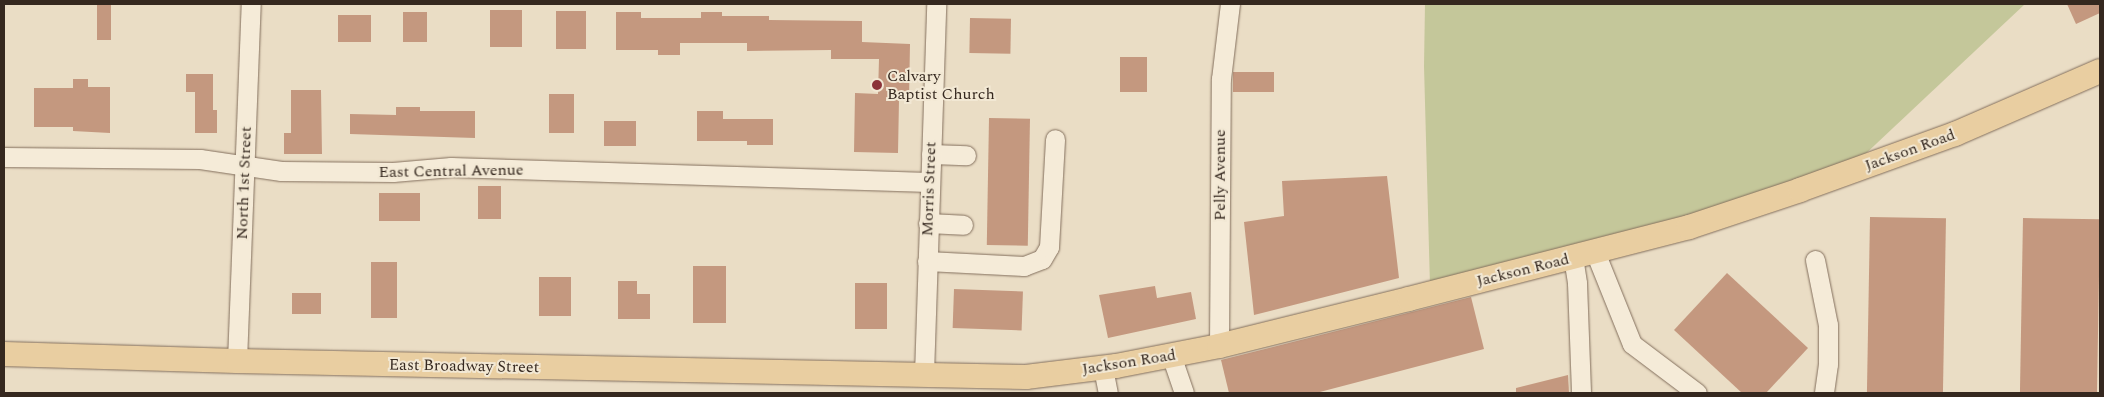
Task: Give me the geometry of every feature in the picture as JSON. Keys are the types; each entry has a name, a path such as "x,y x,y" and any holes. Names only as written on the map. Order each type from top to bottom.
{"main road":[{"name":"Jackson Road","path":"924,374 1026,376 1104,368 1219,346 1584,255 1689,227 1800,190 1955,134 2100,72"},
{"name":"East Broadway Street","path":"4,354 237,362 924,374"}],"street":[{"name":"North 1st Street","path":"237,362 251,4"},
{"name":"Morris Street","path":"924,374 936,4"},
{"name":"Pelly Avenue","path":"1219,346 1220,79 1230,4"},
{"path":"927,261 1024,266 1042,259 1049,247 1055,139"},
{"path":"930,154 966,155"},
{"name":"East Central Avenue","path":"4,157 200,159 281,171 393,172 451,167 929,182"},
{"path":"928,223 963,226"},
{"path":"1581,393 1577,283 1584,255"},
{"path":"1584,255 1632,344 1697,393"},
{"path":"1815,260 1828,324 1828,364 1824,393"},
{"path":"1172,355 1184,393"},
{"path":"1104,368 1108,393"}],"green space":[{"path":"1425,4 2025,4 1843,175 1430,286 1424,66"}],"building":[{"path":"97,4 111,4 111,40 97,40"},
{"path":"2067,4 2100,4 2100,13 2076,24"},
{"path":"490,10 522,10 522,47 490,47"},
{"path":"556,11 586,11 586,49 556,49"},
{"path":"403,12 427,12 427,42 403,42"},
{"path":"616,12 641,12 641,18 701,18 701,12 722,12 722,16 769,16 769,20 862,21 862,42 910,44 909,100 899,100 898,153 854,152 855,93 878,94 879,59 831,59 831,50 747,51 747,43 680,43 680,55 658,55 658,50 616,50"},
{"path":"338,15 371,15 371,42 338,42"},
{"path":"970,18 1011,19 1010,54 969,53"},
{"path":"1120,57 1147,57 1147,92 1120,92"},
{"path":"1233,72 1274,72 1274,92 1233,92"},
{"path":"186,74 213,74 213,110 217,110 217,133 195,133 195,92 186,92"},
{"path":"73,79 88,79 88,87 110,87 110,133 73,131 73,127 34,127 34,88 73,88"},
{"path":"291,90 321,90 322,154 284,154 284,133 291,133"},
{"path":"549,94 574,94 574,133 549,133"},
{"path":"396,107 420,107 420,111 475,111 475,138 350,134 350,114 396,115"},
{"path":"697,111 723,111 723,119 773,119 773,145 747,145 747,141 697,141"},
{"path":"989,118 1030,119 1028,246 987,245"},
{"path":"604,121 636,121 636,146 604,146"},
{"path":"1387,176 1399,278 1254,315 1244,222 1284,216 1282,181"},
{"path":"478,186 501,186 501,219 478,219"},
{"path":"379,193 420,193 420,221 379,221"},
{"path":"1870,217 1946,218 1943,393 1867,393"},
{"path":"2023,218 2100,219 2097,393 2020,393"},
{"path":"371,262 397,262 397,318 371,318"},
{"path":"693,266 726,266 726,323 693,323"},
{"path":"1727,273 1808,348 1766,393 1742,393 1674,330"},
{"path":"539,277 571,277 571,316 539,316"},
{"path":"618,281 637,281 637,294 650,294 650,319 618,319"},
{"path":"855,283 887,283 887,329 855,329"},
{"path":"1155,286 1157,298 1191,292 1196,319 1108,338 1099,295"},
{"path":"954,289 1023,291 1022,330 953,328"},
{"path":"292,293 321,293 321,314 292,314"},
{"path":"1471,297 1484,349 1316,393 1229,393 1221,360"},
{"path":"1568,375 1569,393 1516,393 1516,388"}],"place":[{"name":"Calvary Baptist Church","path":"877,85"}]}
